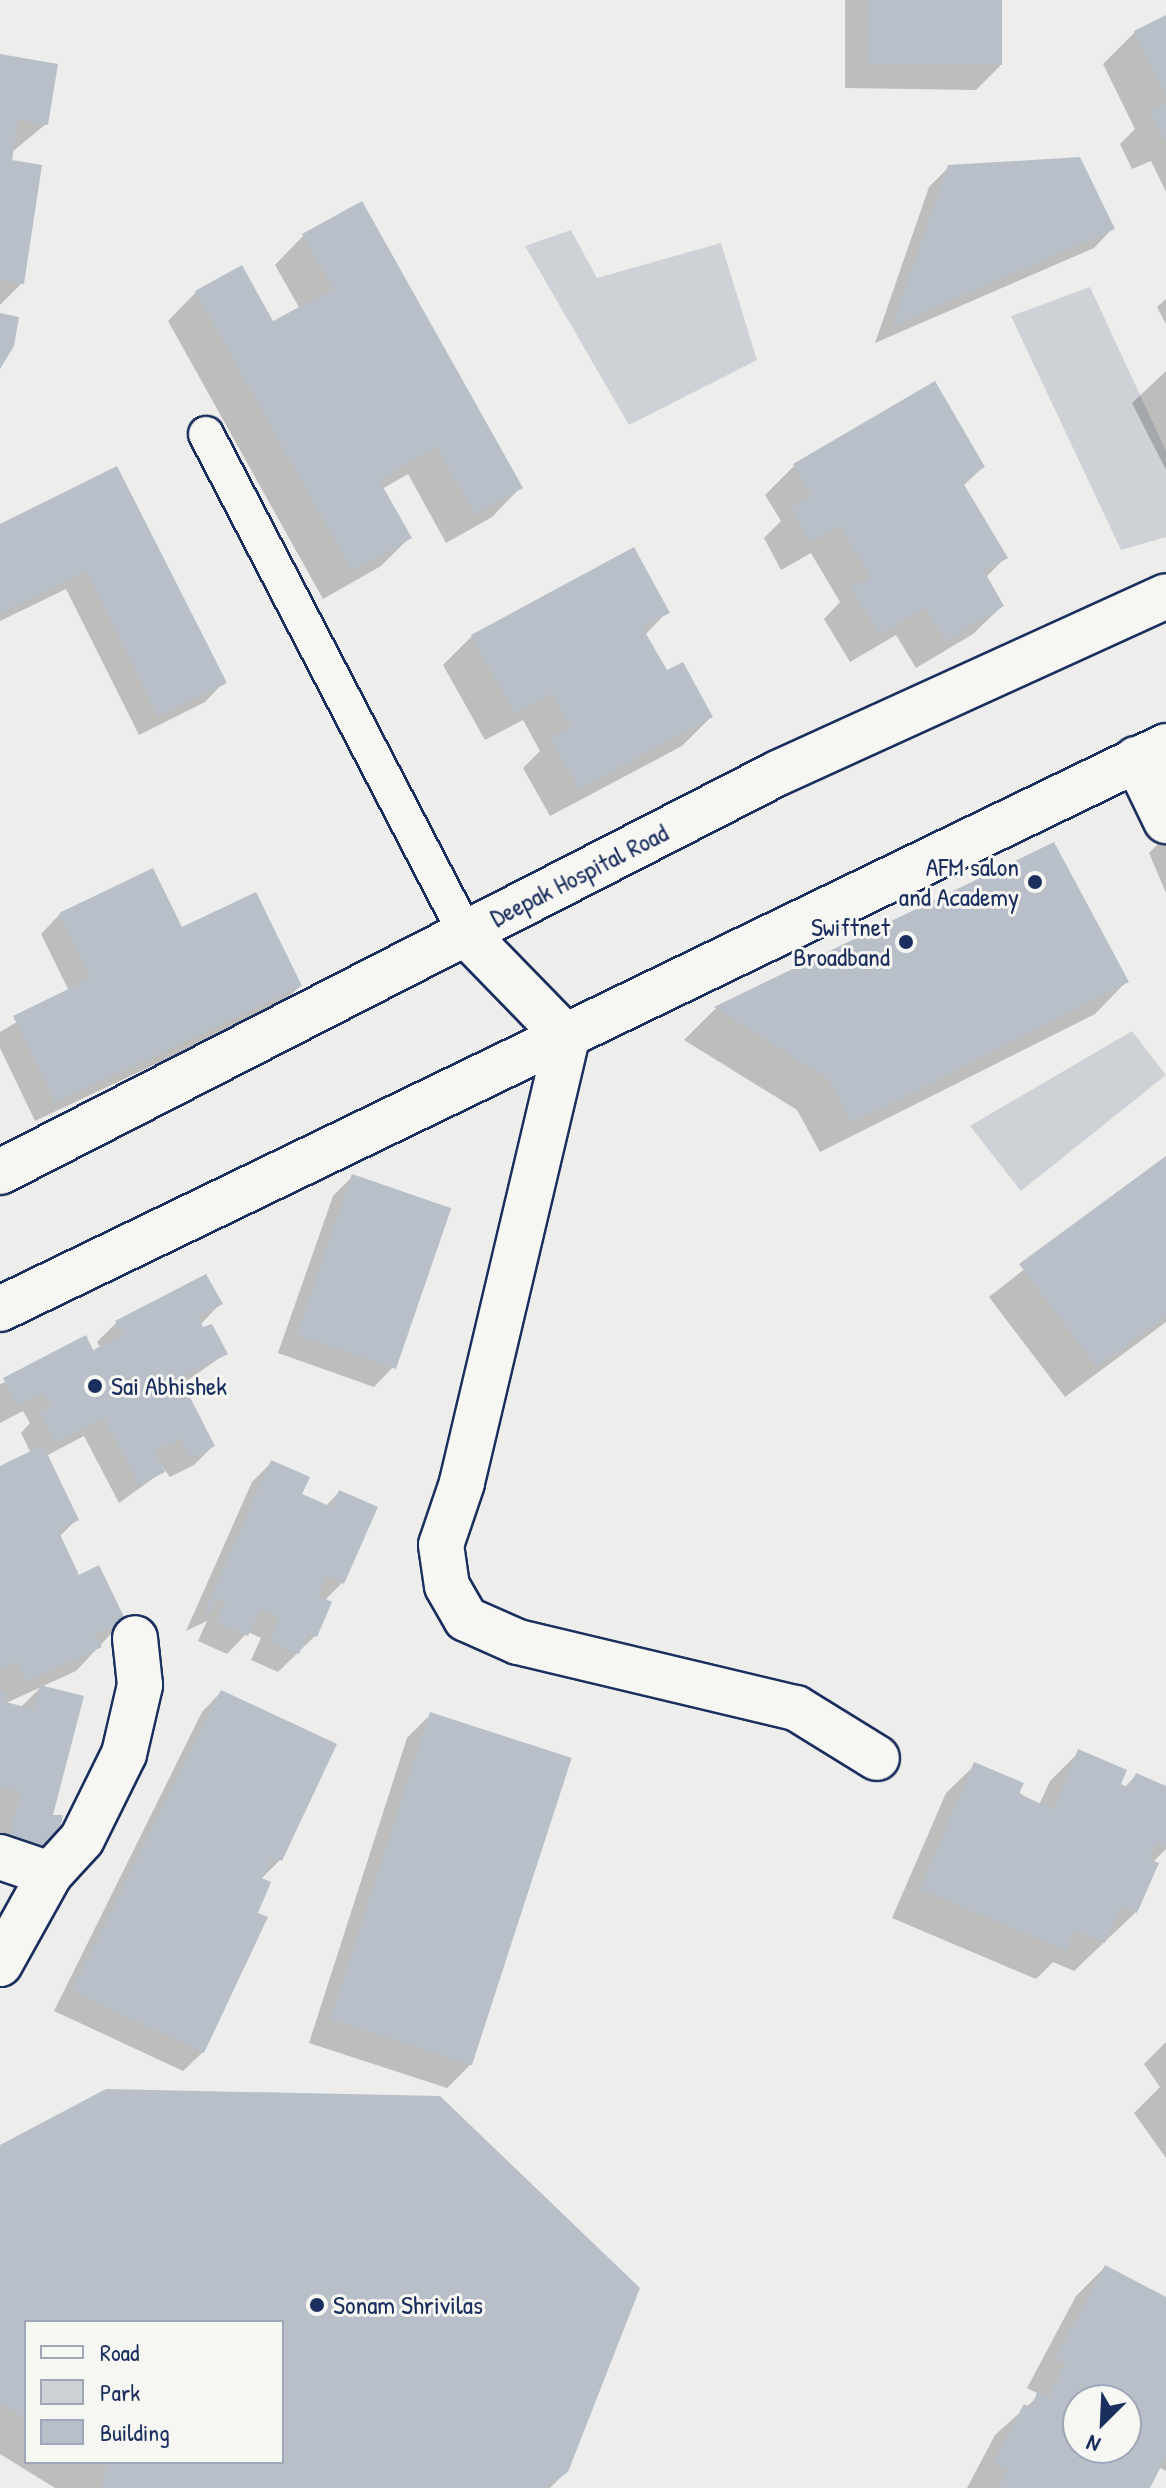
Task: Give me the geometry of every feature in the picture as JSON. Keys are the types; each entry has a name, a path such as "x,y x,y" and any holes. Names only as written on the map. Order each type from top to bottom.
{"street":[{"name":"Deepak Hospital Road","path":"0,1172 778,773 1166,596"},
{"path":"0,1309 567,1038 1151,753 1166,821"},
{"path":"466,934 567,1038"},
{"path":"567,1038 462,1483 441,1545 447,1586 466,1619 518,1642 796,1708 877,1758"},
{"path":"0,1964 50,1874 82,1839 124,1754 140,1685 135,1638"},
{"path":"0,1857 50,1874"}],"lane":[{"path":"206,434 466,934"}],"green space":[{"path":"571,230 597,278 721,243 757,360 629,425 525,246"},
{"path":"1090,287 1166,451 1166,537 1121,550 1011,316"},
{"path":"1132,1031 1166,1075 1021,1191 970,1126"}],"building":[{"path":"868,0 1002,0 1002,65 868,65"},
{"path":"1166,15 1166,98 1134,31"},
{"path":"0,54 58,64 48,125 18,120 12,160 42,165 24,284 0,280"},
{"path":"1166,103 1166,142 1150,111"},
{"path":"1080,157 1115,229 892,326 948,165"},
{"path":"362,201 523,488 475,515 437,447 379,480 412,538 352,571 195,291 242,265 273,321 333,289 302,234"},
{"path":"0,313 19,317 14,346 0,369"},
{"path":"935,381 985,467 962,481 1008,558 984,571 1004,606 945,641 926,608 879,634 851,588 870,577 840,525 811,543 791,508 812,496 793,464"},
{"path":"117,466 227,683 158,717 86,571 0,613 0,524"},
{"path":"634,547 670,613 642,627 667,670 683,662 713,717 579,789 550,737 571,727 552,693 514,713 471,635"},
{"path":"1054,842 1129,982 898,1100 852,1122 828,1079 714,1007"},
{"path":"153,868 182,927 256,892 302,986 55,1103 13,1016 91,978 59,913"},
{"path":"1166,1156 1166,1316 1097,1367 1019,1264"},
{"path":"352,1174 451,1208 396,1369 297,1335"},
{"name":"Sai Abhishek","path":"206,1274 223,1304 198,1317 203,1327 212,1324 228,1354 180,1378 215,1446 190,1459 179,1439 154,1452 165,1472 139,1485 104,1418 55,1443 39,1412 51,1406 43,1393 18,1406 3,1378 86,1335 93,1350 123,1335 115,1321"},
{"path":"43,1445 79,1520 58,1530 79,1575 99,1565 126,1621 95,1635 102,1647 26,1682 17,1661 0,1669 0,1466"},
{"path":"271,1460 310,1477 302,1494 332,1507 339,1490 378,1507 344,1584 327,1576 318,1595 332,1602 317,1637 308,1633 299,1654 269,1641 279,1618 260,1609 248,1636 216,1622 225,1601 217,1598 210,1614 204,1612"},
{"path":"40,1685 84,1696 53,1815 63,1815 55,1849 9,1838 20,1792 0,1787 0,1690 7,1692 5,1702 34,1709"},
{"path":"221,1690 337,1744 282,1861 272,1857 262,1878 271,1882 258,1913 268,1917 204,2053 72,1991"},
{"path":"430,1712 572,1758 472,2065 330,2019"},
{"path":"1078,1749 1127,1770 1121,1784 1129,1788 1136,1773 1166,1786 1166,1848 1156,1843 1150,1859 1159,1863 1137,1913 1122,1906 1105,1943 1075,1931 1066,1951 920,1889 974,1762 1024,1783 1019,1794 1053,1809"},
{"name":"Sonam Shrivilas","path":"106,2089 440,2096 640,2288 568,2472 545,2488 102,2488 106,2467 101,2464 284,2464 284,2320 24,2320 24,2418 0,2403 0,2145"},
{"path":"1105,2265 1166,2297 1166,2457 1150,2488 999,2488 1008,2470 993,2462 1024,2404 1031,2408 1039,2392 1049,2397 1065,2364 1055,2359"}],"place":[{"name":"AFM salon and Academy","path":"1035,882"},
{"name":"Swiftnet Broadband","path":"906,942"},
{"name":"Sai Abhishek","path":"95,1386"},
{"name":"Sonam Shrivilas","path":"317,2305"}]}
